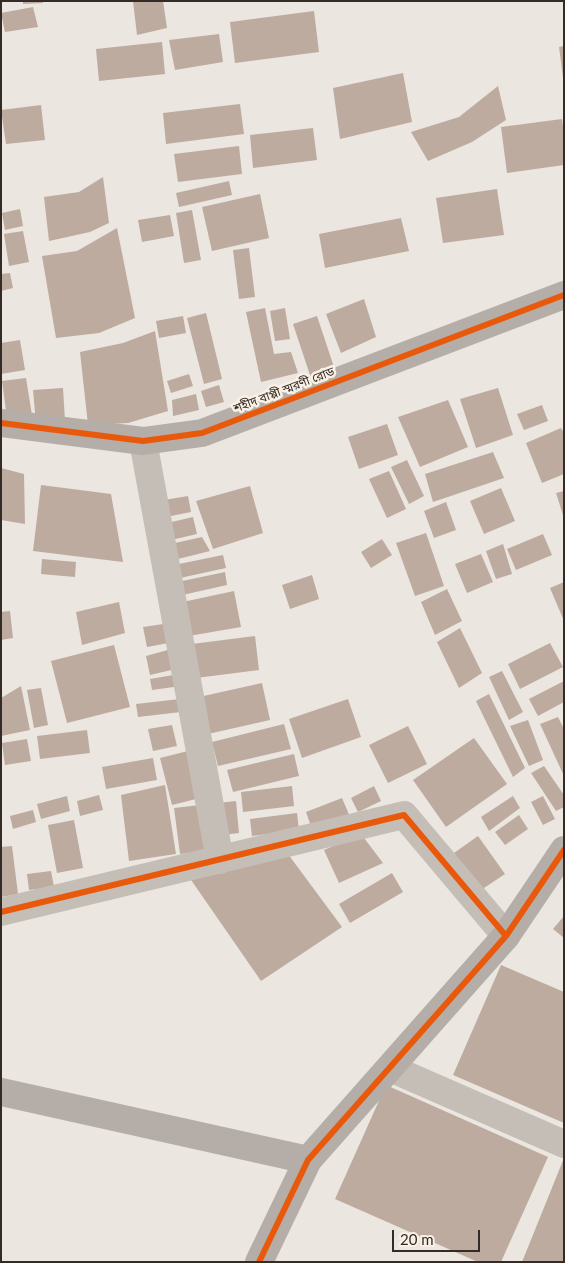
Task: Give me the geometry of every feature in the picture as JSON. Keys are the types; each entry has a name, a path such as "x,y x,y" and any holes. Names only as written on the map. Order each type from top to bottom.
{"street":[{"name":"শহীদ বাপ্পী স্মরণী রোড","path":"1,423 143,441 202,433 564,295"},
{"path":"143,441 220,860"},
{"path":"1,912 404,815 506,936"},
{"path":"259,1262 308,1160 506,936 564,850"},
{"path":"390,1068 564,1144"},
{"path":"1,1092 308,1160"}],"building":[{"path":"23,1 43,1 43,3 23,4"},
{"path":"133,1 163,1 167,28 137,35"},
{"path":"33,7 38,27 5,32 1,13"},
{"path":"314,11 319,52 235,63 230,22"},
{"path":"219,34 223,62 175,70 169,40"},
{"path":"162,42 165,74 99,81 96,49"},
{"path":"564,46 564,77 563,77 559,47"},
{"path":"403,73 412,122 340,139 333,88"},
{"path":"498,86 506,120 472,142 428,161 411,132 459,117"},
{"path":"240,104 244,134 166,144 163,113"},
{"path":"41,105 45,140 6,144 1,110"},
{"path":"562,119 564,165 507,173 501,127"},
{"path":"313,128 317,160 253,168 250,135"},
{"path":"239,146 242,174 178,182 174,154"},
{"path":"103,177 109,223 90,232 49,241 44,197 79,192"},
{"path":"229,181 232,195 179,207 176,193"},
{"path":"497,189 504,235 443,243 436,198"},
{"path":"260,194 269,238 212,251 202,207"},
{"path":"20,209 23,226 5,230 2,213"},
{"path":"192,210 201,260 184,263 176,213"},
{"path":"170,215 174,236 142,242 138,220"},
{"path":"401,218 409,251 325,268 319,234"},
{"path":"117,228 135,318 99,333 56,338 42,256 77,251"},
{"path":"23,231 29,262 9,266 4,234"},
{"path":"249,248 255,297 239,299 233,250"},
{"path":"10,273 13,288 1,291 1,274"},
{"path":"364,299 376,337 341,353 326,314"},
{"path":"265,308 274,354 291,352 298,373 261,382 246,312"},
{"path":"285,308 290,339 275,341 270,311"},
{"path":"206,313 222,379 204,384 187,318"},
{"path":"183,316 186,333 159,338 156,321"},
{"path":"317,316 335,370 311,378 293,324"},
{"path":"155,331 168,411 128,423 88,425 80,352 123,343"},
{"path":"20,340 25,370 1,374 1,343"},
{"path":"189,374 193,386 171,393 167,381"},
{"path":"26,378 32,415 7,418 2,381"},
{"path":"219,385 224,402 206,407 201,391"},
{"path":"63,388 65,421 36,423 33,390"},
{"path":"498,388 513,435 476,448 460,399"},
{"path":"196,394 199,410 173,416 172,400"},
{"path":"448,400 468,447 420,467 398,417"},
{"path":"542,405 548,421 524,430 517,414"},
{"path":"387,424 398,455 359,469 348,437"},
{"path":"561,428 564,433 564,474 542,483 526,443"},
{"path":"493,452 504,478 433,502 425,474"},
{"path":"407,460 424,496 409,504 391,467"},
{"path":"1,468 24,474 25,524 1,520"},
{"path":"389,471 406,509 387,518 369,479"},
{"path":"41,485 111,494 123,562 33,551"},
{"path":"250,486 263,533 213,549 196,501"},
{"path":"501,488 515,521 484,534 470,501"},
{"path":"564,491 564,515 563,515 556,493"},
{"path":"188,496 191,512 161,518 158,501"},
{"path":"446,502 456,530 434,538 424,511"},
{"path":"193,517 197,534 167,541 163,524"},
{"path":"426,533 444,586 415,596 396,543"},
{"path":"543,534 552,555 516,570 507,549"},
{"path":"202,537 210,551 170,561 166,545"},
{"path":"382,539 392,555 371,568 361,552"},
{"path":"503,544 512,574 496,579 486,551"},
{"path":"481,554 493,582 467,593 455,564"},
{"path":"223,555 226,568 180,578 174,565"},
{"path":"42,559 76,562 75,577 41,574"},
{"path":"225,572 227,585 178,596 173,583"},
{"path":"312,575 319,599 290,609 282,585"},
{"path":"564,582 564,621 550,588"},
{"path":"447,589 462,621 435,635 421,602"},
{"path":"234,591 241,627 183,637 178,603"},
{"path":"119,602 125,633 82,645 76,612"},
{"path":"10,611 13,638 1,640 1,612"},
{"path":"170,623 174,642 147,647 143,627"},
{"path":"460,628 482,673 459,688 437,642"},
{"path":"255,636 259,670 188,679 184,645"},
{"path":"550,643 563,667 520,689 508,664"},
{"path":"114,645 130,707 67,723 51,661"},
{"path":"175,648 180,668 150,675 146,656"},
{"path":"502,671 523,712 509,720 489,677"},
{"path":"179,674 181,686 152,690 150,679"},
{"path":"564,681 564,702 538,716 529,699"},
{"path":"262,683 270,720 208,734 199,697"},
{"path":"21,686 30,730 1,736 1,698"},
{"path":"41,688 48,725 34,728 27,690"},
{"path":"489,694 525,768 513,777 476,701"},
{"path":"180,699 181,712 138,717 136,704"},
{"path":"348,699 361,737 302,758 289,719"},
{"path":"558,717 564,729 564,776 540,724"},
{"path":"528,720 543,760 529,766 510,726"},
{"path":"284,724 291,749 218,766 212,742"},
{"path":"172,725 177,746 153,751 148,729"},
{"path":"408,726 427,764 388,783 369,745"},
{"path":"87,730 90,753 40,759 37,736"},
{"path":"474,738 507,784 446,827 413,780"},
{"path":"27,739 31,761 5,765 2,743"},
{"path":"192,750 204,797 172,805 160,758"},
{"path":"294,754 299,776 233,792 227,770"},
{"path":"153,758 157,780 106,789 102,767"},
{"path":"544,766 564,795 564,807 556,811 531,773"},
{"path":"165,785 176,854 129,861 121,795"},
{"path":"292,786 294,806 243,812 241,792"},
{"path":"374,786 381,801 358,812 351,798"},
{"path":"99,795 103,810 80,816 77,801"},
{"path":"67,796 70,811 41,819 37,804"},
{"path":"513,796 520,808 489,831 481,817"},
{"path":"543,796 555,819 543,825 531,802"},
{"path":"342,798 350,817 313,832 306,812"},
{"path":"236,801 239,833 222,835 218,803"},
{"path":"200,805 205,851 180,854 174,808"},
{"path":"33,810 36,822 13,829 10,816"},
{"path":"297,813 299,830 252,836 250,819"},
{"path":"519,815 528,829 505,845 495,832"},
{"path":"74,820 83,868 57,873 48,825"},
{"path":"361,834 383,863 339,883 324,850"},
{"path":"478,836 505,874 481,890 454,853"},
{"path":"12,846 18,894 1,897 1,847"},
{"path":"285,850 342,927 261,981 189,877"},
{"path":"51,871 54,887 29,890 27,874"},
{"path":"392,873 403,892 350,923 339,904"},
{"path":"564,916 564,938 553,929"},
{"path":"501,965 564,992 564,1123 453,1075"},
{"path":"386,1085 548,1157 501,1262 478,1262 335,1199"},
{"path":"564,1158 564,1262 522,1262"}],"cycle path":[{"path":"1,423 143,441 202,433 564,295"},
{"path":"1,912 404,815 506,936"},
{"path":"259,1262 308,1160 506,936 564,850"}]}
